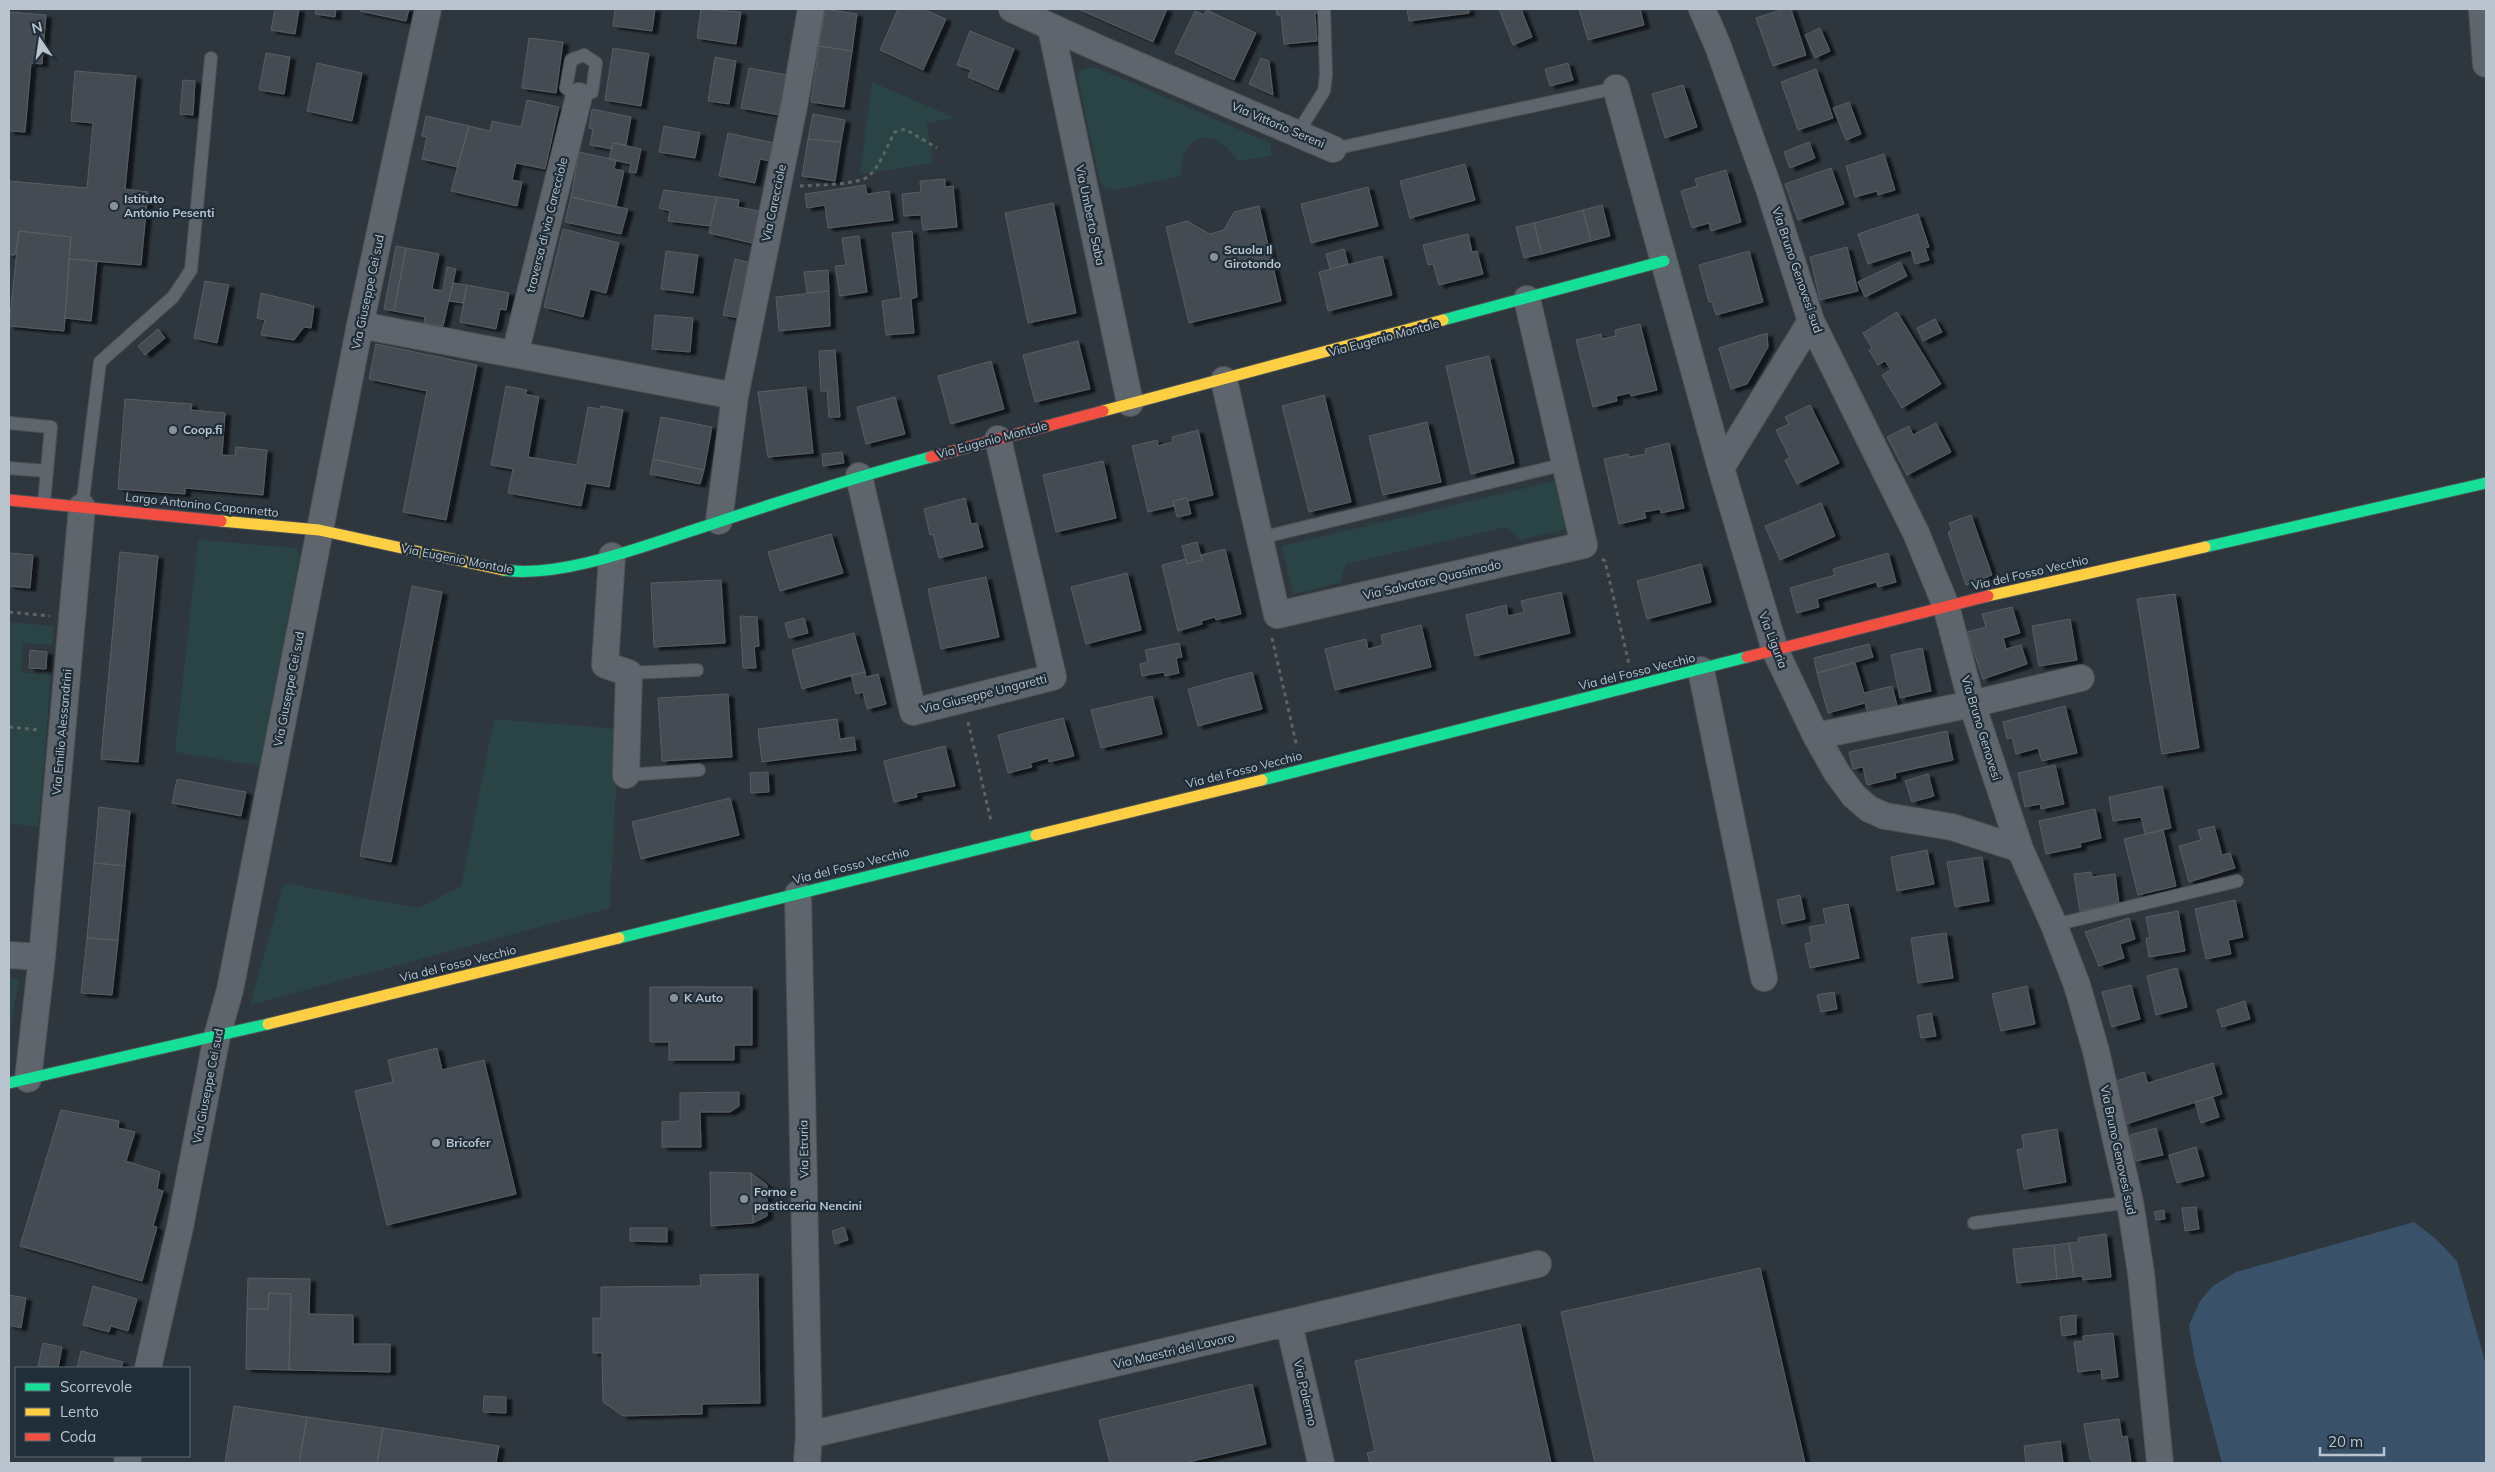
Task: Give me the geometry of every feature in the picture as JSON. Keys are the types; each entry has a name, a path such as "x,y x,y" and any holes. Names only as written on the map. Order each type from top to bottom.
{"street":[{"name":"Via Giuseppe Cei sud","path":"148,1367 184,1209 217,1036 232,980 360,325 428,9"},
{"name":"Via Carecciole","path":"718,522 735,396 811,9"},
{"name":"Via Vittorio Sereni","path":"1012,9 1051,28 1333,149"},
{"name":"Via Bruno Genovesi sud","path":"1702,9 1718,46 1770,189 1812,321 1916,533 1946,606"},
{"path":"2482,9 2486,64"},
{"name":"Via Umberto Saba","path":"1051,28 1130,403"},
{"path":"1616,88 1720,468"},
{"name":"traversa di via Carecciole","path":"514,354 579,96"},
{"name":"Via Eugenio Montale","path":"319,530 506,571 554,569 612,556 859,476 1130,403 1527,300 1664,262"},
{"path":"1527,300 1584,545"},
{"path":"1720,468 1812,321"},
{"path":"360,325 735,396"},
{"path":"1224,380 1277,616"},
{"name":"Via Giuseppe Ungaretti","path":"859,476 913,712 1053,677 998,439"},
{"name":"Via Liguria","path":"1720,468 1775,650 1816,736 1837,773 1854,796 1868,810 1909,821 1952,827 2020,849"},
{"name":"Via del Fosso Vecchio","path":"18,1081 217,1036 1302,770 1701,670 1946,606 2486,483"},
{"name":"Largo Antonino Caponnetto","path":"9,500 319,530"},
{"name":"Via Emilio Alessandrini","path":"18,1081 42,957 82,507"},
{"name":"Via Salvatore Quasimodo","path":"1277,616 1584,545"},
{"path":"612,556 605,665 628,673 626,775"},
{"name":"Via Bruno Genovesi","path":"1946,606 1972,704 2020,849"},
{"path":"1701,670 1764,978"},
{"path":"1816,736 1972,704 2081,678"},
{"name":"Via Bruno Genovesi sud","path":"2020,849 2054,925 2077,985 2096,1051 2130,1202 2141,1273 2160,1463"},
{"name":"Via Etruria","path":"798,894 809,1435 807,1463"},
{"path":"9,955 42,957"},
{"name":"Via Maestri del Lavoro","path":"809,1435 1289,1324 1538,1264"},
{"name":"Via Palermo","path":"1289,1324 1321,1463"}],"lane":[{"path":"1297,134 1324,91 1326,76 1324,9"},
{"path":"82,507 100,362 173,297 191,270 211,58"},
{"name":"Via Vittorio Sereni","path":"1333,149 1616,88"},
{"path":"9,423 51,427 44,503"},
{"path":"1260,538 1565,464"},
{"path":"9,468 47,471"},
{"path":"628,673 697,670"},
{"path":"626,775 699,770"},
{"path":"2054,925 2237,881"},
{"path":"1974,1223 2130,1202"}],"path":[{"path":"777,188 849,182 868,177 877,165 895,132 905,129 937,148"},
{"path":"1584,545 1605,561 1634,687"},
{"path":"9,612 73,618"},
{"path":"1277,616 1272,638 1302,770"},
{"path":"963,700 997,844"},
{"path":"9,726 62,732"}],"green space":[{"path":"1092,67 1270,143 1272,156 1238,161 1223,144 1210,138 1203,138 1196,140 1187,149 1180,176 1116,190 1104,188 1100,181 1078,79 1080,71"},
{"path":"872,82 955,118 927,123 933,163 860,174"},
{"path":"1555,481 1566,529 1520,540 1507,527 1346,564 1340,583 1293,594 1282,546"},
{"path":"198,540 296,548 300,556 260,766 175,752"},
{"path":"9,622 54,626 52,645 23,643 21,672 51,675 39,826 9,824"},
{"path":"494,719 619,729 610,908 250,1005 284,883 418,908 461,886"},
{"path":"9,978 19,979 9,1040"}],"water":[{"path":"2414,1222 2436,1239 2457,1261 2486,1365 2486,1463 2222,1463 2195,1361 2189,1325 2200,1301 2213,1286 2236,1272"}],"building":[{"path":"275,9 299,9 295,34 271,30"},
{"path":"316,9 336,9 335,17 315,14"},
{"path":"360,9 409,9 406,21 360,11"},
{"path":"615,9 655,9 652,31 613,26"},
{"path":"701,9 741,12 736,44 697,38"},
{"path":"825,9 857,14 852,51 819,46"},
{"path":"898,9 923,9 946,19 923,70 880,50"},
{"path":"1078,9 1167,9 1153,42"},
{"path":"1276,9 1318,9 1318,13 1315,13 1317,41 1284,44 1281,15 1277,15"},
{"path":"1407,9 1469,9 1469,13 1409,21"},
{"path":"1499,9 1521,9 1532,37 1513,45"},
{"path":"1579,9 1640,9 1644,25 1588,40"},
{"path":"1784,9 1791,9 1806,55 1773,66 1756,18"},
{"path":"1207,10 1256,33 1234,80 1175,53 1195,11 1204,15"},
{"path":"9,12 46,15 42,64 31,63 25,132 9,131"},
{"path":"1820,28 1830,51 1815,58 1805,35"},
{"path":"970,31 1014,49 998,90 968,77 971,70 957,65"},
{"path":"529,38 563,42 556,93 522,88"},
{"path":"819,46 852,51 844,107 811,102"},
{"path":"613,48 649,54 641,106 605,100"},
{"path":"266,53 290,57 284,94 259,90"},
{"path":"715,57 736,61 729,104 708,101"},
{"path":"1261,58 1269,61 1273,95 1249,84"},
{"path":"317,63 362,73 352,121 307,111"},
{"path":"1568,63 1573,80 1550,86 1545,69"},
{"path":"749,68 787,75 779,115 741,108"},
{"path":"1816,69 1833,118 1798,130 1781,82"},
{"path":"75,71 136,76 125,189 148,192 141,265 69,259 71,237 19,231 15,255 9,255 9,181 87,188 93,123 71,121"},
{"path":"183,80 195,81 193,115 180,114"},
{"path":"1683,85 1697,127 1665,138 1652,94"},
{"path":"527,100 559,107 545,169 516,163 512,180 522,182 517,206 451,191 469,126 490,131 492,121 521,127"},
{"path":"1849,102 1861,134 1846,140 1833,108"},
{"path":"592,109 631,117 626,145 613,143 612,149 590,145 593,129 589,128"},
{"path":"813,114 845,120 841,142 808,139"},
{"path":"426,116 469,126 457,167 422,159 427,137 422,136"},
{"path":"664,126 700,133 695,158 659,152"},
{"path":"728,133 774,143 770,161 760,159 755,183 719,176"},
{"path":"808,139 841,142 835,181 802,176"},
{"path":"1809,142 1815,158 1790,168 1784,152"},
{"path":"613,143 641,149 636,173 629,172 631,164 609,159"},
{"path":"579,152 616,160 614,169 624,171 616,207 571,197"},
{"path":"1884,154 1895,190 1878,195 1877,191 1855,197 1846,166"},
{"path":"1465,164 1475,200 1410,218 1400,181"},
{"path":"1831,168 1844,204 1798,220 1785,184"},
{"path":"1726,170 1741,222 1711,231 1709,223 1692,228 1681,191 1697,186 1695,179"},
{"path":"945,179 945,187 953,186 957,227 923,230 921,215 904,216 902,194 921,192 920,181"},
{"path":"865,185 867,194 889,191 893,220 828,228 825,205 807,208 805,194"},
{"path":"1368,187 1378,226 1311,243 1301,204"},
{"path":"664,190 717,197 710,226 668,221 670,211 659,208"},
{"path":"571,197 628,209 621,234 565,222"},
{"path":"717,197 739,200 738,207 764,212 756,244 709,233"},
{"path":"1053,203 1076,313 1028,323 1005,213"},
{"path":"1602,205 1610,236 1591,241 1583,210"},
{"path":"1259,206 1281,301 1189,323 1166,227 1187,221 1210,234 1224,230 1234,212"},
{"path":"1583,210 1591,241 1542,254 1534,223"},
{"path":"1918,214 1929,247 1925,248 1929,260 1915,264 1911,250 1868,264 1858,234"},
{"path":"1534,223 1542,254 1524,258 1516,227"},
{"path":"563,229 619,243 606,293 590,289 583,317 544,307"},
{"path":"19,231 71,237 64,331 9,326"},
{"path":"912,231 917,297 911,299 914,333 886,335 882,301 901,298 892,233"},
{"path":"1468,234 1472,252 1477,251 1483,274 1439,285 1433,264 1428,265 1423,245"},
{"path":"859,236 867,292 840,296 835,266 846,265 842,238"},
{"path":"396,246 406,248 394,311 384,309"},
{"path":"1847,247 1858,291 1820,300 1810,257"},
{"path":"406,248 439,254 432,289 443,291 447,267 456,269 443,326 424,323 425,317 394,311"},
{"path":"1344,249 1348,264 1330,269 1326,254"},
{"path":"666,251 698,255 693,293 661,289"},
{"path":"1749,251 1763,302 1716,315 1712,302 1709,302 1699,265"},
{"path":"1382,256 1392,295 1328,311 1319,272"},
{"path":"69,259 97,261 91,321 65,318"},
{"path":"735,259 751,263 739,318 723,315"},
{"path":"1900,262 1907,276 1865,297 1858,282"},
{"path":"828,270 829,291 807,293 804,272"},
{"path":"205,281 229,285 217,343 194,338"},
{"path":"453,283 467,285 463,303 449,301"},
{"path":"467,285 509,293 506,310 500,309 496,329 460,322"},
{"path":"829,291 830,326 779,331 776,297"},
{"path":"261,293 314,306 311,328 304,327 294,340 261,335 265,320 257,318"},
{"path":"1897,312 1941,384 1902,408 1882,375 1891,370 1885,361 1878,365 1869,350 1872,348 1863,333"},
{"path":"655,315 693,318 690,352 652,349"},
{"path":"1935,319 1942,332 1923,341 1917,328"},
{"path":"1640,324 1657,390 1631,396 1630,393 1616,396 1617,401 1593,407 1576,340 1601,334 1602,339 1616,336 1615,330"},
{"path":"158,329 165,338 145,355 138,346"},
{"path":"1767,333 1768,347 1747,384 1731,389 1719,348"},
{"path":"1078,341 1090,389 1035,402 1023,355"},
{"path":"376,344 477,365 446,520 403,512 427,391 369,379"},
{"path":"835,350 840,417 829,417 827,391 821,391 819,351"},
{"path":"1489,356 1514,463 1471,474 1446,366"},
{"path":"991,361 1004,409 951,424 938,376"},
{"path":"506,386 527,390 525,394 539,397 528,457 577,465 588,407 600,409 601,406 623,410 609,487 586,483 581,506 508,493 513,469 491,465"},
{"path":"806,387 813,453 768,457 758,392"},
{"path":"1324,395 1351,502 1309,512 1282,406"},
{"path":"895,397 905,434 866,444 857,407"},
{"name":"Coop.fi","path":"125,399 192,404 191,410 225,413 222,455 235,456 236,447 267,450 263,495 185,488 185,494 118,489"},
{"path":"1810,405 1839,463 1797,484 1785,460 1790,458 1776,430 1789,424 1785,417"},
{"path":"661,417 712,427 704,470 653,459"},
{"path":"1427,422 1441,482 1383,495 1369,436"},
{"path":"1936,423 1951,452 1907,475 1887,437 1909,426 1913,435"},
{"path":"1198,430 1213,495 1188,501 1187,498 1173,501 1174,506 1148,512 1132,446 1157,440 1158,446 1173,442 1172,437"},
{"path":"1669,443 1684,508 1661,513 1660,509 1644,512 1646,518 1619,524 1604,459 1628,454 1629,457 1646,454 1645,449"},
{"path":"842,452 844,463 823,466 822,454"},
{"path":"653,459 704,470 700,484 650,474"},
{"path":"1103,461 1116,518 1056,532 1043,475"},
{"path":"965,498 971,524 977,523 983,547 939,558 933,534 930,535 924,509"},
{"path":"1187,498 1191,514 1177,517 1173,501"},
{"path":"1821,503 1835,536 1780,560 1765,526"},
{"path":"1971,515 1992,575 1966,585 1948,532 1952,530 1949,523"},
{"path":"831,534 843,573 780,591 768,552"},
{"path":"1197,542 1202,560 1187,564 1182,546"},
{"path":"1225,549 1241,614 1216,620 1215,617 1201,621 1202,624 1178,631 1162,565 1186,559 1187,564 1202,560 1201,555"},
{"path":"120,552 158,556 138,762 101,759"},
{"path":"9,553 33,555 30,588 9,586"},
{"path":"1888,553 1896,582 1878,587 1876,582 1817,599 1819,607 1797,613 1790,588 1835,575 1833,569"},
{"path":"1701,564 1711,602 1647,619 1637,581"},
{"path":"1127,573 1141,630 1086,644 1071,587"},
{"path":"986,577 999,637 941,649 928,589"},
{"path":"721,580 725,643 654,647 651,583"},
{"path":"412,586 442,592 391,862 360,856"},
{"path":"1561,592 1570,633 1475,656 1466,615 1506,605 1508,616 1524,612 1521,601"},
{"path":"2175,594 2199,748 2162,754 2137,599"},
{"path":"2012,607 2020,633 2003,638 2006,649 2021,645 2027,664 1983,679 1967,632 1986,627 1982,614"},
{"path":"740,616 757,617 759,646 754,647 756,668 743,668"},
{"path":"804,618 808,633 789,638 785,623"},
{"path":"2070,619 2077,660 2039,666 2032,626"},
{"path":"1421,625 1431,667 1335,690 1325,649 1366,639 1368,649 1383,645 1381,635"},
{"path":"854,633 865,672 802,689 792,650"},
{"path":"1179,643 1182,657 1176,658 1179,673 1165,676 1164,672 1142,676 1140,664 1148,662 1145,650"},
{"path":"1869,644 1873,657 1817,673 1814,658"},
{"path":"1922,648 1931,691 1900,698 1891,655"},
{"path":"30,650 47,652 46,669 29,668"},
{"path":"1855,663 1864,693 1892,686 1898,709 1869,717 1865,703 1828,713 1817,673"},
{"path":"865,672 866,677 878,674 886,704 867,709 863,692 856,694 851,675"},
{"path":"1252,672 1262,709 1198,726 1188,689"},
{"path":"728,694 732,757 662,761 658,698"},
{"path":"1152,696 1162,734 1101,748 1091,710"},
{"path":"2065,706 2077,753 2042,761 2038,748 2016,754 2012,738 2007,739 2003,722"},
{"path":"1063,718 1074,756 1049,762 1048,758 1030,763 1032,767 1008,773 998,735"},
{"path":"837,719 840,739 854,737 856,750 762,762 758,729"},
{"path":"1947,731 1953,760 1895,773 1896,778 1867,785 1863,767 1853,769 1849,752"},
{"path":"945,746 955,786 916,793 917,797 894,802 884,761"},
{"path":"2055,765 2064,804 2041,809 2040,804 2025,807 2018,773"},
{"path":"768,772 769,792 751,793 750,773"},
{"path":"1928,774 1934,796 1912,802 1905,781"},
{"path":"177,779 246,792 241,816 172,803"},
{"path":"2162,786 2171,828 2145,834 2141,817 2113,821 2109,797"},
{"path":"730,798 739,835 641,859 632,822"},
{"path":"99,807 130,811 125,866 94,863"},
{"path":"2095,809 2101,838 2080,843 2081,847 2046,854 2039,821"},
{"path":"2214,826 2222,855 2230,853 2235,868 2189,882 2179,846 2201,840 2198,830"},
{"path":"2163,830 2176,886 2138,895 2124,839"},
{"path":"1927,850 1934,884 1897,891 1891,857"},
{"path":"1982,857 1989,901 1955,907 1947,862"},
{"path":"94,863 125,866 118,940 87,938"},
{"path":"2091,872 2092,877 2115,874 2119,904 2080,911 2074,874"},
{"path":"1800,895 1805,919 1782,924 1777,900"},
{"path":"2235,900 2243,937 2228,940 2231,954 2206,959 2195,909"},
{"path":"1848,904 1859,958 1810,968 1805,944 1812,942 1809,927 1826,924 1823,909"},
{"path":"2178,911 2185,951 2149,957 2146,938 2150,938 2146,917"},
{"path":"2129,918 2135,939 2120,944 2124,958 2099,966 2085,932"},
{"path":"1946,933 1953,978 1918,983 1911,938"},
{"path":"87,938 118,940 112,995 81,993"},
{"path":"2177,968 2187,1007 2156,1015 2147,976"},
{"path":"2131,985 2140,1019 2112,1027 2102,992"},
{"path":"2027,986 2035,1024 2001,1031 1992,994"},
{"path":"650,987 752,987 752,1045 734,1045 734,1060 669,1060 669,1042 650,1042"},
{"path":"1834,992 1837,1009 1821,1012 1817,995"},
{"path":"2245,1001 2250,1019 2222,1027 2217,1010"},
{"path":"1931,1013 1936,1036 1921,1038 1917,1016"},
{"name":"Bricofer","path":"437,1048 442,1070 484,1060 516,1194 387,1225 355,1091 393,1082 388,1060"},
{"path":"2213,1063 2222,1094 2126,1124 2113,1082 2144,1072 2148,1083"},
{"path":"739,1092 739,1106 730,1112 700,1112 701,1147 662,1147 662,1122 680,1121 680,1093"},
{"path":"2213,1097 2219,1117 2201,1123 2195,1102"},
{"path":"61,1110 119,1121 118,1128 135,1132 126,1161 160,1172 157,1189 163,1191 153,1226 157,1227 142,1281 20,1246"},
{"path":"2156,1128 2163,1155 2136,1161 2130,1135"},
{"path":"2057,1129 2066,1182 2024,1189 2017,1150 2024,1148 2022,1135"},
{"path":"2196,1147 2204,1176 2177,1183 2169,1155"},
{"path":"710,1172 751,1173 753,1223 711,1226"},
{"path":"751,1173 767,1185 767,1216 753,1223"},
{"path":"2196,1207 2199,1229 2185,1231 2182,1208"},
{"path":"2164,1210 2165,1219 2156,1220 2154,1212"},
{"path":"844,1227 848,1240 835,1244 832,1231"},
{"path":"630,1228 667,1228 667,1242 630,1241"},
{"path":"2106,1234 2111,1277 2083,1280 2082,1276 2074,1277 2069,1243 2079,1242 2078,1238"},
{"path":"2069,1243 2074,1277 2057,1279 2054,1245"},
{"path":"2054,1245 2057,1279 2017,1283 2013,1249"},
{"path":"1760,1268 1805,1463 1595,1463 1561,1312"},
{"path":"758,1274 760,1403 702,1404 702,1414 623,1416 603,1402 602,1353 593,1353 593,1318 601,1318 601,1287 701,1286 700,1275"},
{"path":"248,1278 310,1279 309,1314 353,1315 353,1344 390,1344 390,1372 289,1370 291,1294 269,1293 268,1309 247,1309"},
{"path":"93,1286 137,1299 128,1331 111,1326 109,1332 83,1325"},
{"path":"269,1293 291,1294 289,1370 246,1369 247,1309 268,1309"},
{"path":"9,1295 26,1298 21,1328 9,1325"},
{"path":"2076,1315 2076,1334 2062,1336 2060,1317"},
{"path":"1520,1324 1551,1463 1370,1463 1367,1453 1375,1451 1355,1361"},
{"path":"2113,1333 2118,1377 2102,1379 2101,1369 2078,1372 2074,1342 2084,1341 2083,1336"},
{"path":"43,1343 62,1347 58,1367 38,1366"},
{"path":"81,1351 123,1362 121,1367 77,1367"},
{"path":"1252,1384 1266,1444 1184,1463 1110,1463 1099,1420"},
{"path":"484,1396 506,1397 506,1413 483,1412"},
{"path":"234,1406 307,1417 299,1463 225,1463"},
{"path":"307,1417 383,1428 377,1463 299,1463"},
{"path":"2119,1419 2122,1437 2127,1436 2131,1463 2092,1463 2084,1424"},
{"path":"383,1428 499,1446 496,1463 377,1463"},
{"path":"2060,1441 2063,1463 2026,1463 2024,1446"}],"traffic: fast":[{"path":"1443,320 1664,261"},
{"path":"503,570 552,569 605,558 762,507 931,457"},
{"path":"2205,547 2486,483"},
{"path":"1262,780 1747,657"},
{"path":"619,938 1036,835"},
{"path":"9,1083 268,1024"}],"traffic: slow":[{"path":"1103,411 1443,320"},
{"path":"221,521 319,530 503,570"},
{"path":"1988,596 2205,547"},
{"path":"1036,835 1262,780"},
{"path":"268,1024 619,938"}],"traffic: jam":[{"path":"931,457 1103,411"},
{"path":"9,500 221,521"},
{"path":"1747,657 1988,596"}],"place":[{"name":"Istituto Antonio Pesenti","path":"114,206"},
{"name":"Scuola Il Girotondo","path":"1214,257"},
{"name":"Coop.fi","path":"173,430"},
{"name":"K Auto","path":"674,998"},
{"name":"Bricofer","path":"436,1143"},
{"name":"Forno e pasticceria Nencini","path":"744,1199"}]}
